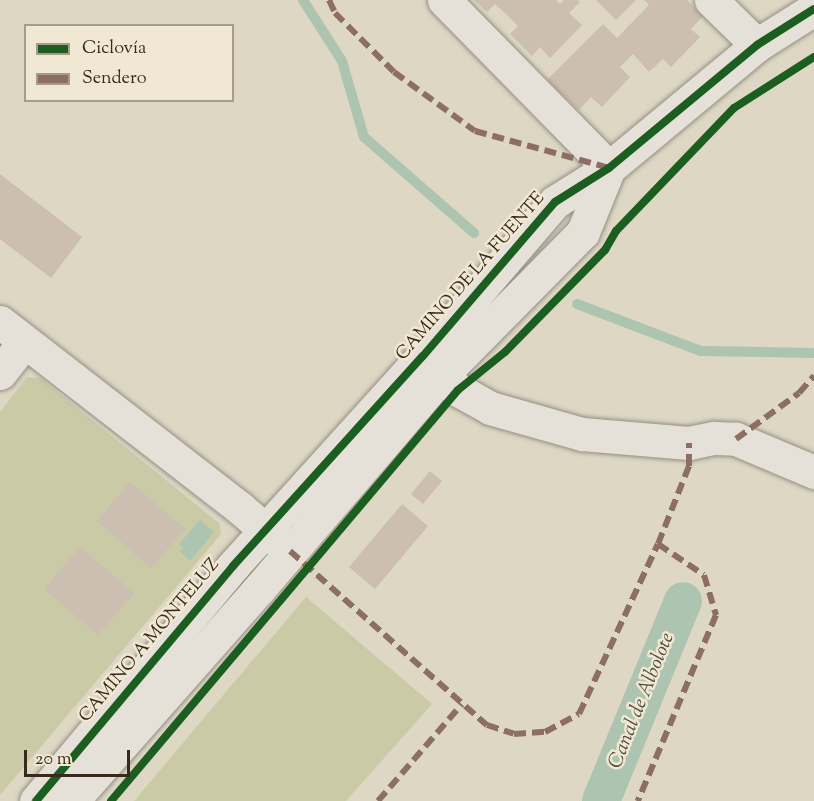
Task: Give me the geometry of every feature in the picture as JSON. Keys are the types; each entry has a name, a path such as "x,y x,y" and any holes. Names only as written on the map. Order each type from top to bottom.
{"street":[{"path":"444,0 609,168"},
{"path":"711,0 757,45"},
{"name":"CAMINO DE LA FUENTE","path":"265,530 433,365 583,232 609,168 757,45 814,9"},
{"path":"0,373 12,332 240,508 290,551 72,801"},
{"path":"433,365 458,390 490,408 582,434 689,443 713,438 736,439 814,472"},
{"name":"CAMINO DE LA FUENTE","path":"290,551 433,365"},
{"name":"CAMINO A MONTELUZ","path":"36,801 265,530"}],"shaded area":[{"path":"27,377 40,378 219,523 221,534 0,795 0,412"},
{"path":"200,520 214,532 190,561 180,552 183,548 179,544"},
{"path":"306,597 432,704 346,801 134,801"}],"building":[{"path":"474,0 556,0 560,4 564,0 578,0 580,2 569,13 582,25 550,58 540,47 532,56 510,34 518,26 507,15 495,4 487,12"},
{"path":"596,0 636,0 616,20"},
{"path":"644,0 687,0 703,16 691,29 700,37 671,67 663,59 649,72 633,54 620,67 630,77 602,107 591,97 579,110 547,80 603,24 617,38 649,5"},
{"path":"0,174 82,237 51,278 0,239"},
{"path":"430,471 442,481 423,504 411,494"},
{"path":"130,482 185,529 151,568 97,521"},
{"path":"402,504 428,526 375,589 349,567"},
{"path":"80,547 134,593 98,635 44,589"}],"waterway":[{"path":"303,0 342,61 364,137 474,233"},
{"path":"577,304 701,351 814,353"},
{"name":"Canal de Albolote","path":"601,801 683,601"}],"marked path":[{"path":"329,0 335,13 394,72 475,131 609,168"},
{"path":"736,439 799,393 814,376"},
{"path":"658,544 689,466 689,443"},
{"path":"290,551 487,725 514,734 545,732 579,714 658,544 704,575 716,615 638,801"},
{"path":"378,801 462,704"}],"cycle path":[{"path":"36,801 233,566 423,356 555,202 609,168 757,45 814,9"},
{"path":"111,801 458,390 505,352 605,250 616,231 734,108 814,57"}]}
